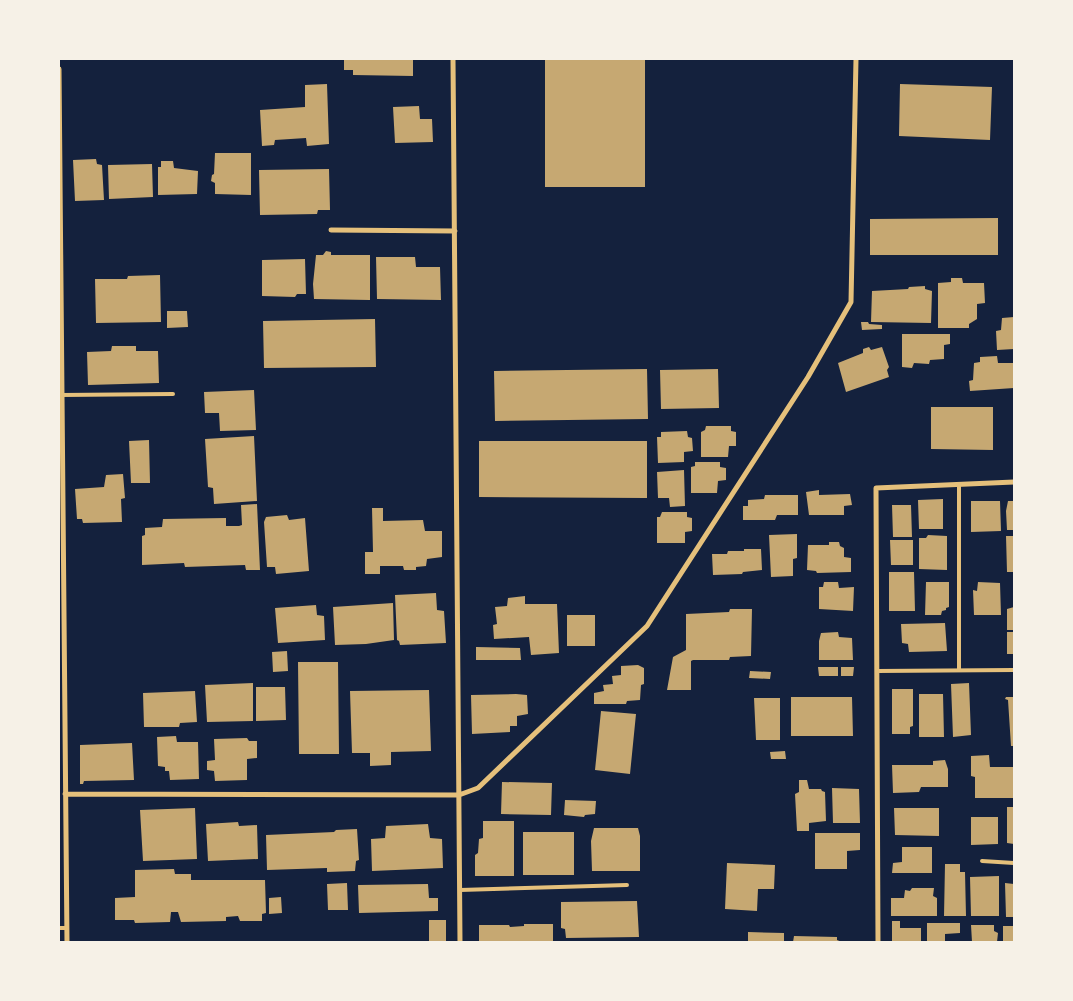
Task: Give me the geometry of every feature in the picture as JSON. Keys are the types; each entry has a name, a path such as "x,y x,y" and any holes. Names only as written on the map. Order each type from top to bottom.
{"street":[{"path":"453,59 460,942"},
{"path":"65,794 459,795 478,788 646,626 808,377 851,302 856,59"},
{"path":"59,69 61,657 67,942"},
{"path":"331,230 454,231"},
{"path":"878,942 876,488 1014,482"},
{"path":"59,826 66,826"}],"lane":[{"path":"61,395 173,394"},
{"path":"959,485 959,670"},
{"path":"877,672 1014,670"},
{"path":"982,861 1014,863"},
{"path":"460,890 627,885"},
{"path":"59,928 67,928"}],"building":[{"path":"344,59 413,59 413,76 353,75 353,70 344,70"},
{"path":"545,59 645,59 645,187 545,187"},
{"path":"327,84 329,144 307,146 306,138 275,140 274,145 262,146 260,110 305,107 305,85"},
{"path":"900,84 992,87 990,140 899,136"},
{"path":"419,106 420,119 432,119 433,142 395,143 393,107"},
{"path":"215,153 251,153 251,195 215,194 215,183 211,181 214,174"},
{"path":"96,159 97,164 102,165 104,200 75,201 73,160"},
{"path":"161,161 173,161 174,168 198,171 197,194 158,195 158,167 161,167"},
{"path":"152,164 153,197 109,199 108,165"},
{"path":"329,169 330,210 318,210 317,214 260,215 259,170"},
{"path":"998,218 998,255 870,255 870,219"},
{"path":"326,251 331,252 331,255 370,255 370,300 314,299 313,284 316,255 323,255"},
{"path":"376,257 415,257 416,267 440,267 441,300 377,299"},
{"path":"305,259 306,294 297,294 295,297 262,296 262,260"},
{"path":"160,275 161,322 96,323 95,279 127,279 128,276"},
{"path":"951,278 962,278 963,283 984,283 985,303 977,304 977,319 969,324 969,328 938,328 938,283 951,282"},
{"path":"925,286 925,289 932,291 931,323 871,322 872,291"},
{"path":"167,311 187,311 188,327 167,328"},
{"path":"1014,317 1014,349 997,350 996,331 1001,330 1002,318"},
{"path":"375,319 376,367 264,368 263,321"},
{"path":"861,322 882,325 882,329 862,330"},
{"path":"902,334 950,334 950,344 944,345 944,359 930,360 929,364 914,363 912,368 902,367"},
{"path":"112,346 136,346 136,351 158,351 159,383 88,385 87,352 111,351"},
{"path":"869,347 871,350 882,347 889,367 887,370 889,377 846,392 838,363 863,353 863,349"},
{"path":"997,356 998,363 1014,363 1014,388 970,391 969,381 973,380 974,363 980,362 980,357"},
{"path":"647,369 648,419 495,421 494,371"},
{"path":"718,369 719,408 661,409 660,370"},
{"path":"254,390 256,430 220,431 219,413 205,413 204,392"},
{"path":"931,407 993,407 993,450 931,449"},
{"path":"706,426 731,426 731,431 736,432 736,446 729,446 728,457 701,457 701,432 705,430"},
{"path":"687,431 688,437 692,438 693,451 684,452 684,462 658,463 657,437 661,437 661,432"},
{"path":"254,436 257,501 214,504 213,488 208,487 205,439"},
{"path":"149,440 150,483 131,483 129,441"},
{"path":"479,441 647,441 647,498 479,497"},
{"path":"695,462 720,462 720,467 726,468 726,480 718,481 717,493 691,493 691,467 695,466"},
{"path":"684,470 685,506 670,507 669,498 658,498 657,472"},
{"path":"123,474 125,498 121,499 122,522 83,523 82,519 77,519 75,489 104,487 106,475"},
{"path":"819,490 819,495 850,494 852,505 844,506 844,515 809,515 806,492"},
{"path":"765,495 798,495 798,515 777,515 775,520 743,520 743,506 748,506 748,500 764,499"},
{"path":"943,499 943,529 919,529 918,500"},
{"path":"971,501 1000,501 1001,531 971,532"},
{"path":"1008,501 1014,501 1014,530 1007,530 1006,511"},
{"path":"257,504 260,570 246,570 245,565 185,567 184,563 142,565 142,536 145,535 145,528 162,527 163,519 226,518 226,526 239,526 242,525 241,505"},
{"path":"892,505 911,505 912,537 893,537"},
{"path":"372,508 383,508 383,521 423,520 425,531 442,531 442,557 427,559 426,566 416,567 416,570 404,570 403,566 380,566 380,574 365,574 365,552 373,552"},
{"path":"662,512 687,512 687,517 692,518 692,531 685,532 685,543 657,543 657,517 660,517"},
{"path":"287,515 289,520 305,518 309,571 276,574 275,567 267,567 264,522 266,517"},
{"path":"797,534 797,558 793,559 793,576 771,577 769,535"},
{"path":"928,535 947,536 947,570 919,569 919,538 926,538"},
{"path":"1006,536 1014,536 1014,572 1007,572"},
{"path":"890,540 913,540 913,565 891,565"},
{"path":"829,542 839,542 840,546 844,548 844,557 851,558 851,572 817,573 816,571 807,570 808,545 829,545"},
{"path":"744,549 761,549 762,570 743,572 742,574 713,575 712,554 727,554 728,551 744,551"},
{"path":"889,572 914,572 915,611 889,611"},
{"path":"824,582 838,582 839,588 854,587 853,611 819,609 819,587 823,587"},
{"path":"926,582 949,582 949,607 942,611 941,615 925,615"},
{"path":"978,582 1000,583 1001,615 974,615 973,590 977,591"},
{"path":"436,593 437,610 444,611 446,643 400,645 397,640 395,595"},
{"path":"525,596 525,604 557,604 559,653 531,655 529,637 494,639 493,625 497,624 495,607 507,606 508,598"},
{"path":"393,603 394,640 366,644 335,645 333,607"},
{"path":"316,605 317,615 324,616 325,640 278,643 275,608"},
{"path":"1014,607 1014,630 1007,630 1007,609"},
{"path":"730,609 752,609 751,656 730,657 729,660 693,660 691,661 691,690 667,690 673,657 686,650 686,614 729,612"},
{"path":"567,615 595,615 595,646 567,646"},
{"path":"945,623 947,651 909,652 908,644 902,643 901,624"},
{"path":"838,632 839,637 852,638 853,660 819,660 821,633"},
{"path":"1007,632 1014,632 1014,654 1007,654"},
{"path":"476,647 520,648 521,660 476,660"},
{"path":"287,651 288,671 273,672 272,652"},
{"path":"298,662 338,662 339,754 299,754"},
{"path":"638,665 644,668 644,684 641,685 640,700 627,701 626,704 594,704 594,693 604,691 603,685 613,684 612,676 621,675 621,666"},
{"path":"818,667 838,667 838,676 819,676"},
{"path":"841,667 854,667 853,676 841,676"},
{"path":"750,671 771,672 770,679 749,678"},
{"path":"253,683 253,721 207,722 205,685"},
{"path":"969,683 971,735 953,737 951,684"},
{"path":"256,687 285,687 286,720 256,721"},
{"path":"892,689 913,689 913,726 910,727 910,734 892,734"},
{"path":"429,690 431,751 391,752 391,765 370,766 370,753 352,753 350,691"},
{"path":"195,691 197,722 180,723 179,727 144,727 143,693"},
{"path":"919,694 943,694 944,737 919,737"},
{"path":"471,695 527,695 528,714 517,716 517,726 510,726 510,732 472,734"},
{"path":"791,697 852,697 853,736 791,736"},
{"path":"1006,697 1014,697 1014,746 1011,746 1008,700 1005,699"},
{"path":"754,698 780,698 780,740 756,740"},
{"path":"601,711 636,714 630,774 595,770"},
{"path":"176,736 177,742 198,742 199,779 170,780 169,771 165,771 165,767 158,766 157,737"},
{"path":"247,738 249,741 257,741 257,758 247,759 247,780 215,781 214,771 207,770 207,761 215,760 214,739"},
{"path":"132,743 134,780 84,781 83,784 80,784 80,745"},
{"path":"785,751 786,759 771,759 770,752"},
{"path":"989,755 990,767 1014,767 1014,798 975,798 975,777 971,776 971,756"},
{"path":"945,760 948,769 948,787 921,787 919,792 893,793 892,765 933,765 933,761"},
{"path":"799,780 807,780 809,789 821,789 825,792 826,821 809,823 809,831 797,831 795,794 799,792"},
{"path":"502,782 552,783 551,815 501,814"},
{"path":"832,788 859,789 860,823 833,823"},
{"path":"565,800 596,801 595,814 585,815 584,817 564,815"},
{"path":"1007,807 1014,807 1014,844 1007,843"},
{"path":"195,808 197,859 143,861 140,810"},
{"path":"894,808 939,808 939,836 895,835"},
{"path":"971,817 998,817 998,844 971,845"},
{"path":"483,821 514,821 514,876 475,876 475,855 478,853 479,839 483,838"},
{"path":"238,822 239,826 257,825 258,859 208,861 206,824"},
{"path":"428,824 430,838 442,839 443,868 372,871 371,839 385,838 386,826"},
{"path":"594,828 638,828 640,836 640,871 592,871 591,841"},
{"path":"357,829 359,860 356,861 355,871 327,872 327,868 267,870 266,835"},
{"path":"523,832 574,832 574,875 523,875"},
{"path":"815,833 860,833 860,850 847,851 847,869 815,869"},
{"path":"902,847 932,847 932,873 892,873 893,863 902,862"},
{"path":"727,863 775,865 774,889 758,889 757,911 725,909"},
{"path":"945,864 960,864 960,872 965,872 966,916 944,916"},
{"path":"174,869 175,874 191,874 191,880 265,880 266,913 262,914 262,921 240,921 238,916 226,917 226,921 181,922 178,912 171,912 170,922 135,923 134,920 115,920 115,898 135,897 135,870"},
{"path":"999,876 999,916 971,916 970,877"},
{"path":"347,883 348,910 328,910 327,884"},
{"path":"1005,883 1014,884 1014,917 1006,917"},
{"path":"428,884 429,898 438,898 438,911 359,913 358,885"},
{"path":"912,888 934,888 933,896 937,898 937,916 891,916 891,898 904,898 905,890 910,891"},
{"path":"281,897 282,913 269,914 269,898"},
{"path":"637,901 639,937 566,938 565,929 561,928 561,902"},
{"path":"429,920 446,920 446,942 429,942"},
{"path":"892,921 900,921 900,928 921,928 921,942 892,942"},
{"path":"927,923 960,923 960,933 945,934 945,942 927,942"},
{"path":"524,924 553,924 553,942 479,942 479,925 509,925 510,927 524,926"},
{"path":"971,925 994,925 994,931 998,933 997,942 972,942"},
{"path":"1003,926 1014,926 1014,942 1003,942"},
{"path":"748,932 784,933 784,942 748,942"},
{"path":"794,936 837,937 837,940 842,942 793,942"}]}
